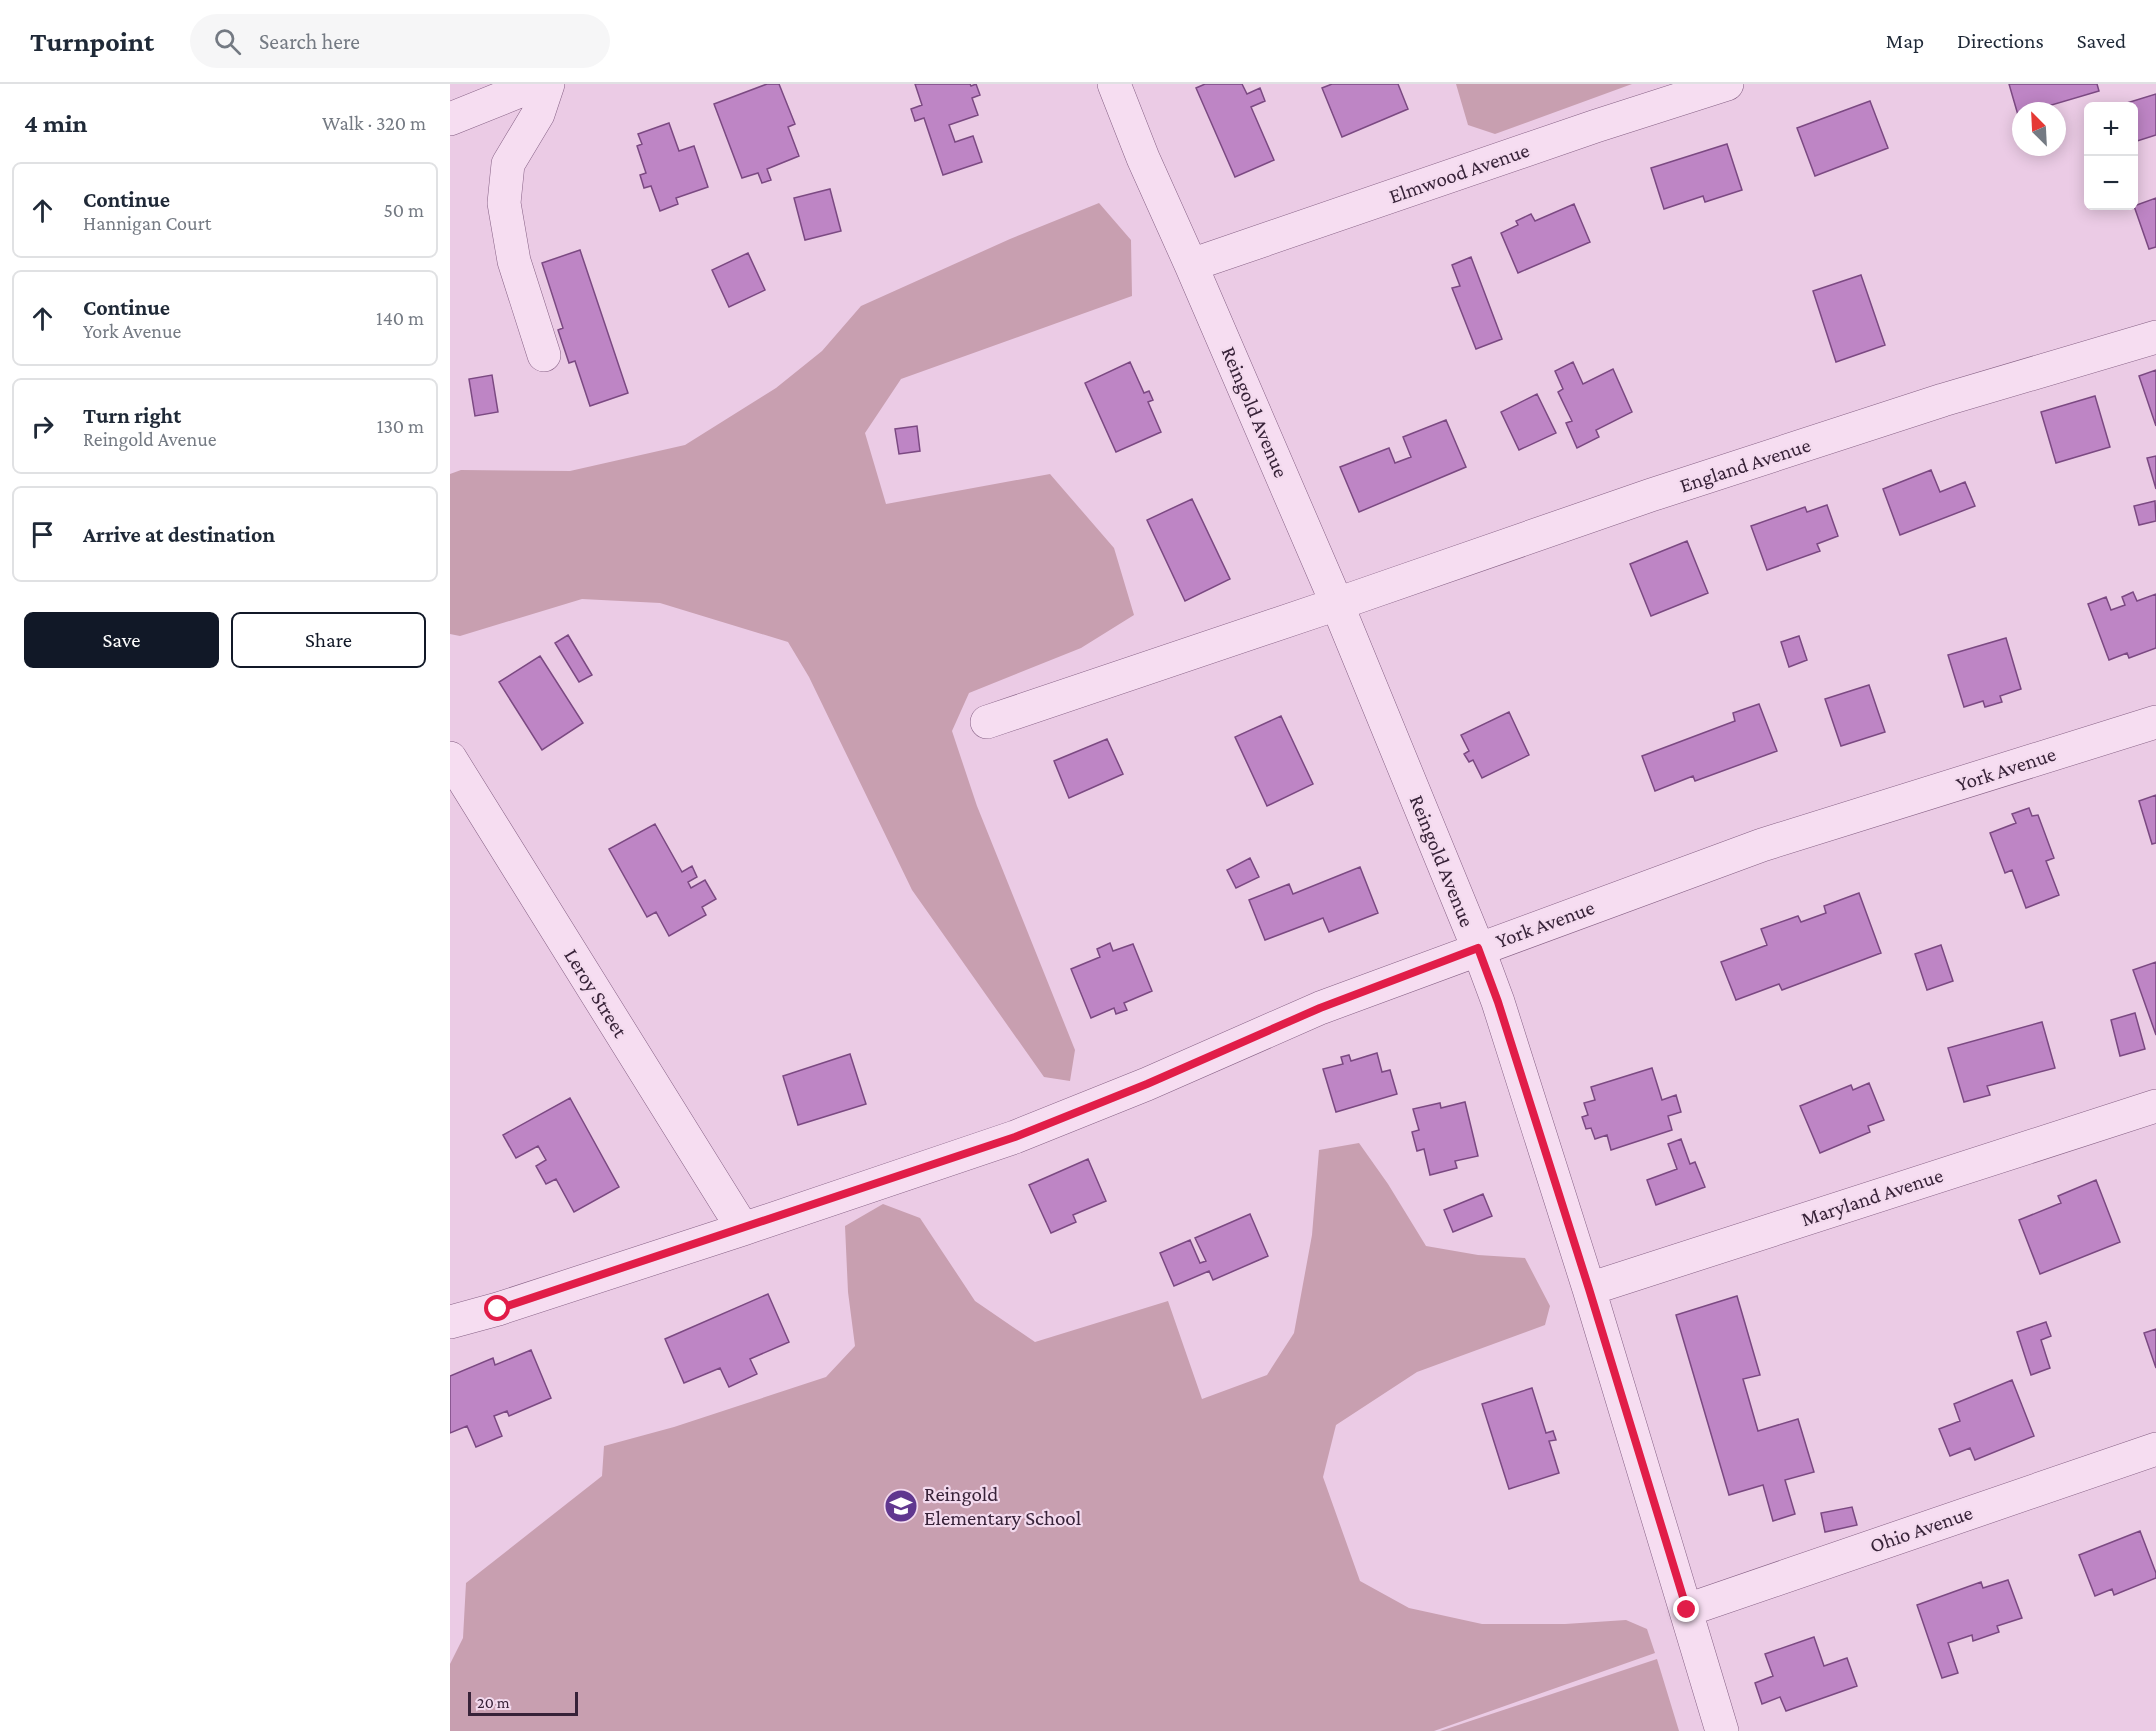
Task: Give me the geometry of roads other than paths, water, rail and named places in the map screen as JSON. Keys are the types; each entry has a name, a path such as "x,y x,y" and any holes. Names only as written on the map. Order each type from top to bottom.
{"street":[{"path":"450,119 537,84"},
{"path":"544,355 514,261 504,203 508,164 538,114 548,84"},
{"name":"Reingold Avenue","path":"1114,84 1143,158 1337,604 1498,1002 1589,1289 1722,1731"},
{"name":"Elmwood Avenue","path":"1191,265 1596,126 1727,84"},
{"name":"England Avenue","path":"987,722 1651,495 1943,400 2156,337"},
{"name":"York Avenue","path":"450,1322 498,1309 742,1229 1047,1125 1320,1008 1762,845 2156,722"},
{"name":"Leroy Street","path":"450,758 742,1229"},
{"name":"Maryland Avenue","path":"1589,1289 2156,1106"},
{"name":"Ohio Avenue","path":"1687,1610 2156,1449"}],"place":[{"name":"Reingold Elementary School","path":"901,1506"}]}
